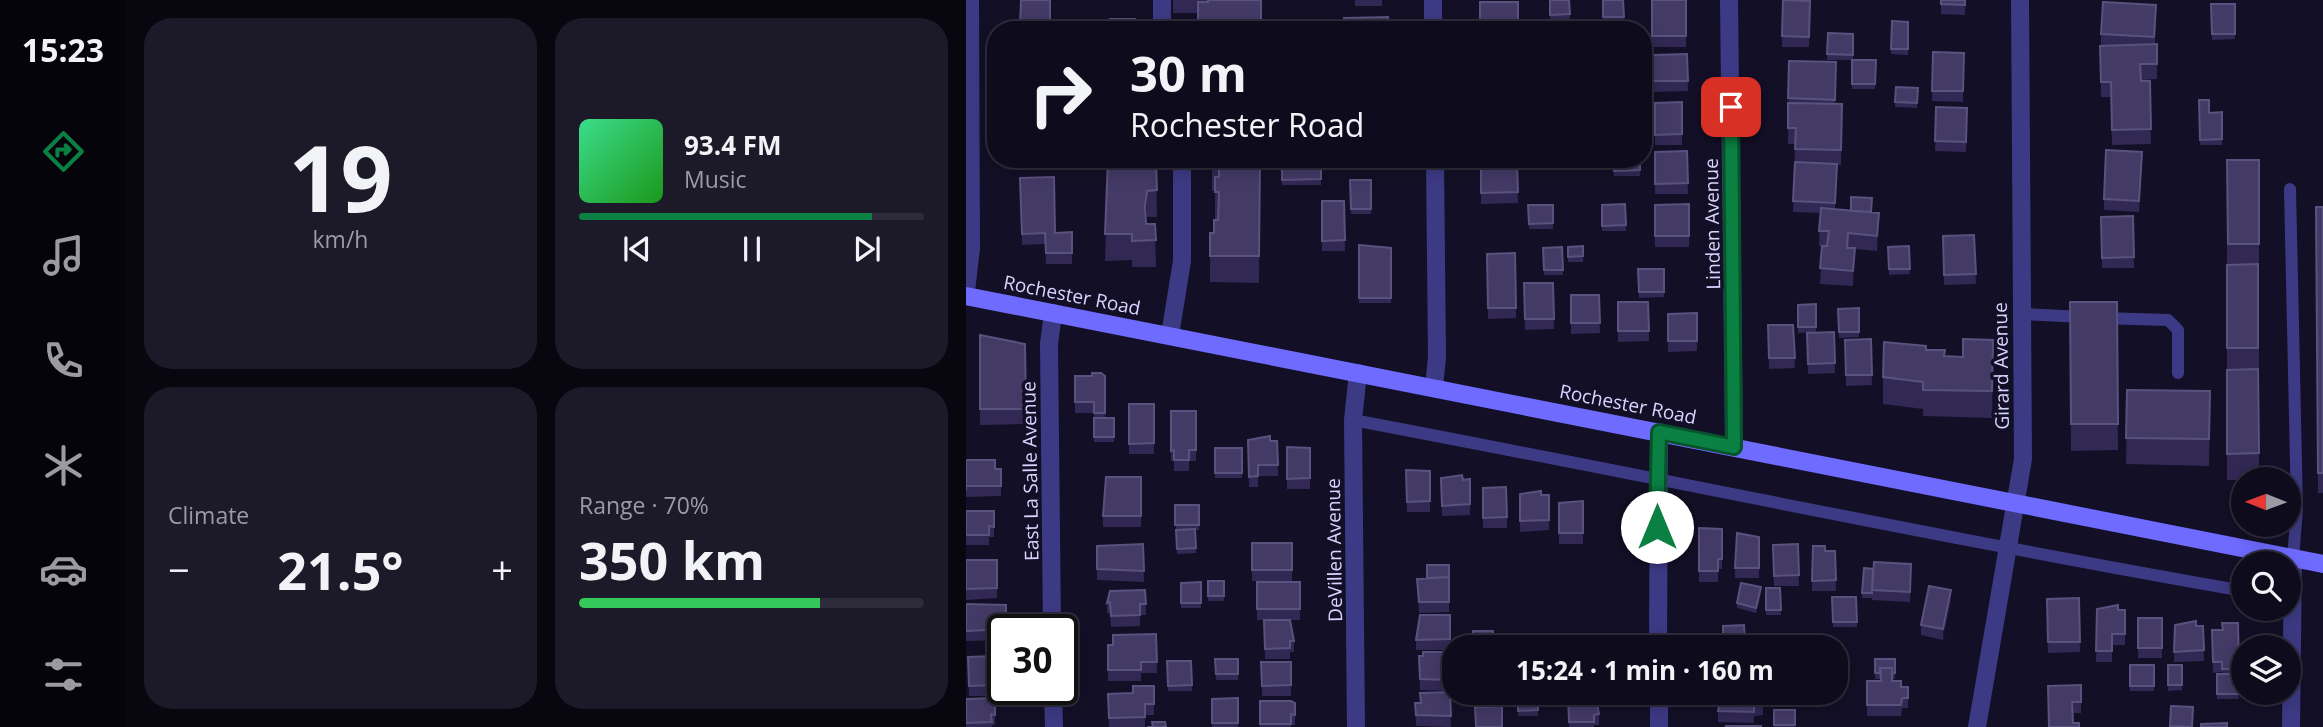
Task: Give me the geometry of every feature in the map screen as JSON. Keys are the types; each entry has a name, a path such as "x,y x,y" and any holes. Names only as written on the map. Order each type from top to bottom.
{"main road":[{"name":"Rochester Road","path":"966,294 2258,551"},
{"name":"Rochester Road","path":"2301,560 2323,564"}],"street":[{"path":"966,294 971,248 970,0"},
{"path":"1161,21 1162,0"},
{"path":"1433,0 1433,21"},
{"name":"Linden Avenue","path":"1730,0 1734,447"},
{"name":"Girard Avenue","path":"1977,727 2023,459 2020,0"},
{"path":"1170,335 1182,261 1182,168"},
{"path":"1434,387 1437,357 1435,168"},
{"name":"East La Salle Avenue","path":"1052,614 1049,344 1053,313"},
{"name":"DeVillen Avenue","path":"1356,727 1353,420 1358,373"},
{"path":"1658,635 1659,432"},
{"path":"2290,621 2291,727"},
{"path":"1053,705 1054,727"},
{"path":"1659,705 1659,727"}],"lane":[{"path":"2290,189 2297,509 2294,551"},
{"path":"2021,314 2168,320 2178,330 2178,373"},
{"path":"1353,420 1657,477 2008,550 2231,589"}],"building":[{"path":"1021,0 1050,0 1050,21 1020,21"},
{"path":"1261,0 1261,21 1198,21 1198,2"},
{"path":"1550,0 1569,0 1570,14 1550,15"},
{"path":"1603,0 1623,0 1624,17 1603,17"},
{"path":"1652,0 1686,0 1686,36 1652,36"},
{"path":"1783,0 1810,1 1809,37 1782,36"},
{"path":"1941,0 1965,0 1965,5 1941,4"},
{"path":"1480,2 1518,2 1518,21 1480,21"},
{"path":"2103,2 2156,5 2154,37 2101,34"},
{"path":"2211,4 2235,4 2235,34 2212,34"},
{"path":"1388,17 1388,21 1344,21 1344,18"},
{"path":"1110,19 1135,19 1135,21"},
{"path":"1892,21 1908,22 1908,49 1891,49"},
{"path":"1828,33 1853,34 1853,55 1827,54"},
{"path":"2157,44 2157,64 2140,64 2141,81 2150,81 2151,129 2112,130 2111,82 2101,82 2100,46"},
{"path":"1933,52 1964,53 1963,91 1932,91"},
{"path":"1687,54 1688,81 1653,81 1653,55"},
{"path":"1852,60 1876,60 1875,84 1852,84"},
{"path":"1789,61 1836,62 1835,100 1788,98"},
{"path":"1896,87 1918,88 1917,103 1895,102"},
{"path":"2199,100 2209,100 2209,113 2222,112 2222,139 2200,140"},
{"path":"1682,102 1682,134 1655,135 1655,103"},
{"path":"1788,103 1842,104 1841,150 1795,149 1796,128 1788,128"},
{"path":"1936,107 1967,108 1966,142 1935,141"},
{"path":"2106,150 2142,152 2139,201 2104,199"},
{"path":"1687,151 1688,183 1655,184 1655,152"},
{"path":"2227,160 2259,160 2259,244 2228,244"},
{"path":"1795,162 1837,164 1835,203 1793,201"},
{"path":"1108,168 1156,168 1157,190 1147,191 1145,206 1146,224 1155,224 1156,240 1132,241 1132,234 1105,234"},
{"path":"1219,168 1260,168 1259,256 1210,256 1210,233 1214,233 1214,220 1218,220 1219,192 1215,192 1215,177 1219,177"},
{"path":"1282,168 1321,168 1321,179 1282,180"},
{"path":"1481,168 1517,168 1518,192 1481,193"},
{"path":"1614,168 1640,168 1640,170 1614,171"},
{"path":"1054,177 1055,233 1072,232 1072,253 1046,253 1045,233 1022,234 1020,178"},
{"path":"1350,180 1371,180 1371,209 1351,209"},
{"path":"1851,197 1872,198 1871,212 1851,211"},
{"path":"1322,201 1344,201 1345,240 1322,241"},
{"path":"1625,204 1626,225 1602,226 1602,205"},
{"path":"1689,204 1689,236 1655,236 1655,205"},
{"path":"1528,205 1553,205 1553,223 1529,224"},
{"path":"2316,207 2323,207 2323,473 2318,473"},
{"path":"1821,208 1879,213 1877,236 1848,233 1847,248 1855,248 1853,271 1820,268 1822,246 1827,246 1829,231 1819,231"},
{"path":"2133,216 2134,257 2102,258 2101,217"},
{"path":"1974,235 1976,274 1944,275 1943,236"},
{"path":"1359,245 1391,248 1391,298 1359,298"},
{"path":"1583,246 1583,256 1568,257 1568,247"},
{"path":"1909,246 1910,269 1889,269 1888,247"},
{"path":"1562,247 1563,270 1544,270 1543,248"},
{"path":"1515,253 1516,308 1488,308 1487,254"},
{"path":"2258,264 2258,348 2227,348 2227,265"},
{"path":"1638,269 1664,269 1664,292 1639,292"},
{"path":"1524,283 1553,283 1554,319 1525,319"},
{"path":"1571,295 1599,295 1600,323 1571,323"},
{"path":"1618,302 1648,302 1649,331 1618,331"},
{"path":"2070,302 2117,302 2118,424 2071,424"},
{"path":"1816,304 1816,327 1798,327 1798,305"},
{"path":"1859,308 1859,332 1839,332 1838,309"},
{"path":"1697,313 1697,341 1668,341 1668,314"},
{"path":"1768,325 1793,325 1795,358 1769,358"},
{"path":"1834,332 1835,363 1808,364 1807,333"},
{"path":"980,335 1025,344 1026,409 980,409"},
{"path":"1871,339 1872,375 1846,375 1845,340"},
{"path":"1963,339 1993,340 1992,391 1923,390 1923,382 1883,377 1884,342 1926,346 1926,350 1945,350 1944,356 1963,357"},
{"path":"2258,369 2259,453 2227,454 2227,370"},
{"path":"1092,373 1105,376 1105,413 1094,413 1094,402 1075,402 1075,376 1092,376"},
{"path":"2127,390 2210,391 2209,439 2126,438"},
{"path":"1129,404 1154,404 1154,443 1129,444"},
{"path":"1171,411 1196,411 1196,450 1189,450 1189,460 1174,460 1174,450 1171,451"},
{"path":"1094,418 1114,418 1114,437 1094,437"},
{"path":"1270,436 1270,441 1277,441 1278,465 1258,465 1258,476 1249,477 1248,440"},
{"path":"1287,447 1310,448 1310,478 1287,479"},
{"path":"1215,448 1242,448 1242,473 1215,473"},
{"path":"966,460 995,460 995,469 1001,469 1001,486 966,486"},
{"path":"1406,470 1430,471 1430,501 1407,502"},
{"path":"1462,475 1463,480 1470,479 1470,504 1442,506 1441,478"},
{"path":"1106,477 1141,477 1141,516 1103,516"},
{"path":"1506,487 1507,517 1483,518 1483,488"},
{"path":"1541,491 1541,495 1549,495 1549,520 1520,521 1520,494"},
{"path":"1583,501 1583,533 1559,533 1559,503"},
{"path":"1175,505 1199,505 1199,525 1175,525"},
{"path":"966,511 994,511 994,527 989,526 989,535 966,535"},
{"path":"1699,528 1722,529 1722,559 1718,559 1718,571 1699,571"},
{"path":"1195,529 1196,548 1177,549 1176,530"},
{"path":"1737,533 1759,537 1759,568 1735,568"},
{"path":"1252,543 1292,543 1292,570 1252,570"},
{"path":"1143,544 1144,571 1097,569 1097,546"},
{"path":"1798,544 1799,575 1774,576 1773,545"},
{"path":"1813,546 1825,546 1825,551 1835,551 1836,580 1812,581"},
{"path":"966,560 997,560 997,588 966,589"},
{"path":"1874,562 1911,564 1910,592 1872,590"},
{"path":"1427,565 1449,565 1449,577 1427,578"},
{"path":"1864,568 1873,569 1872,593 1862,593"},
{"path":"1449,577 1449,602 1419,602 1417,579"},
{"path":"1208,581 1224,581 1224,596 1208,596"},
{"path":"1201,582 1201,603 1181,603 1181,583"},
{"path":"1257,582 1300,582 1300,609 1257,609"},
{"path":"1741,583 1761,587 1756,608 1737,603"},
{"path":"1929,586 1951,590 1943,629 1921,625"},
{"path":"1766,588 1780,588 1781,610 1766,610"},
{"path":"1145,590 1146,604 1140,604 1140,615 1111,616 1110,602 1107,603 1110,591"},
{"path":"1832,597 1856,597 1857,622 1833,622"},
{"path":"2079,598 2080,642 2048,642 2047,599"},
{"path":"966,604 1006,605 1006,614 987,614 987,630 966,631"},
{"path":"2118,605 2118,610 2125,610 2125,634 2112,634 2112,651 2096,651 2097,609"},
{"path":"1420,615 1450,615 1450,635 1442,635 1442,639 1416,640"},
{"path":"2138,618 2162,618 2162,648 2138,648"},
{"path":"1264,620 1290,620 1294,641 1290,641 1290,648 1265,649"},
{"path":"2196,621 2196,626 2203,626 2204,650 2174,652 2175,625"},
{"path":"2222,623 2238,623 2238,635 2231,635 2231,669 2222,669 2222,662 2213,662 2212,630 2223,630"},
{"path":"1744,625 1745,635 1723,635 1723,626"},
{"path":"1473,631 1493,631 1493,635 1473,635"},
{"path":"1156,634 1157,662 1141,662 1141,670 1108,670 1108,645 1113,645 1113,635"},
{"path":"1423,652 1442,652 1442,680 1420,679 1419,656 1423,656"},
{"path":"987,656 987,685 969,686 968,657"},
{"path":"1215,659 1238,659 1238,674 1216,674"},
{"path":"1875,659 1895,659 1895,673 1892,673 1892,668 1880,668 1881,673 1875,673"},
{"path":"1167,661 1191,661 1192,685 1168,686"},
{"path":"1261,662 1291,662 1291,685 1262,686"},
{"path":"2130,665 2154,665 2154,686 2130,686"},
{"path":"2168,665 2182,665 2182,685 2168,685"},
{"path":"1880,668 1892,668 1892,681 1901,681 1901,687 1908,687 1908,698 1902,698 1901,705 1867,705 1867,681 1881,681"},
{"path":"2217,674 2231,674 2231,694 2217,694"},
{"path":"2081,685 2081,702 2072,702 2073,723 2079,723 2079,727 2049,727 2048,686"},
{"path":"1133,686 1154,686 1154,704 1145,704 1145,717 1109,718 1108,694 1133,693"},
{"path":"1442,692 1442,705 1451,705 1451,716 1416,715 1415,703 1421,703 1420,693"},
{"path":"987,698 987,705 995,705 995,715 991,714 992,722 966,723 966,699"},
{"path":"1238,698 1238,723 1212,723 1212,699"},
{"path":"1260,701 1295,703 1295,715 1291,714 1291,724 1260,724"},
{"path":"1518,705 1538,705 1538,710 1518,711"},
{"path":"1568,705 1597,705 1599,714 1594,715 1594,722 1569,722"},
{"path":"1719,705 1754,705 1754,712 1718,711"},
{"path":"1502,706 1502,727 1476,727 1475,707"},
{"path":"2171,706 2193,707 2192,727 2170,726"},
{"path":"1774,710 1795,710 1795,725 1774,725"},
{"path":"1152,722 1165,722 1166,727 1153,727"},
{"path":"2227,723 2227,727 2201,727 2201,724"},
{"path":"1761,726 1761,727 1726,727"}],"route":[{"path":"1657,527 1659,432 1734,447 1731,107"}]}
